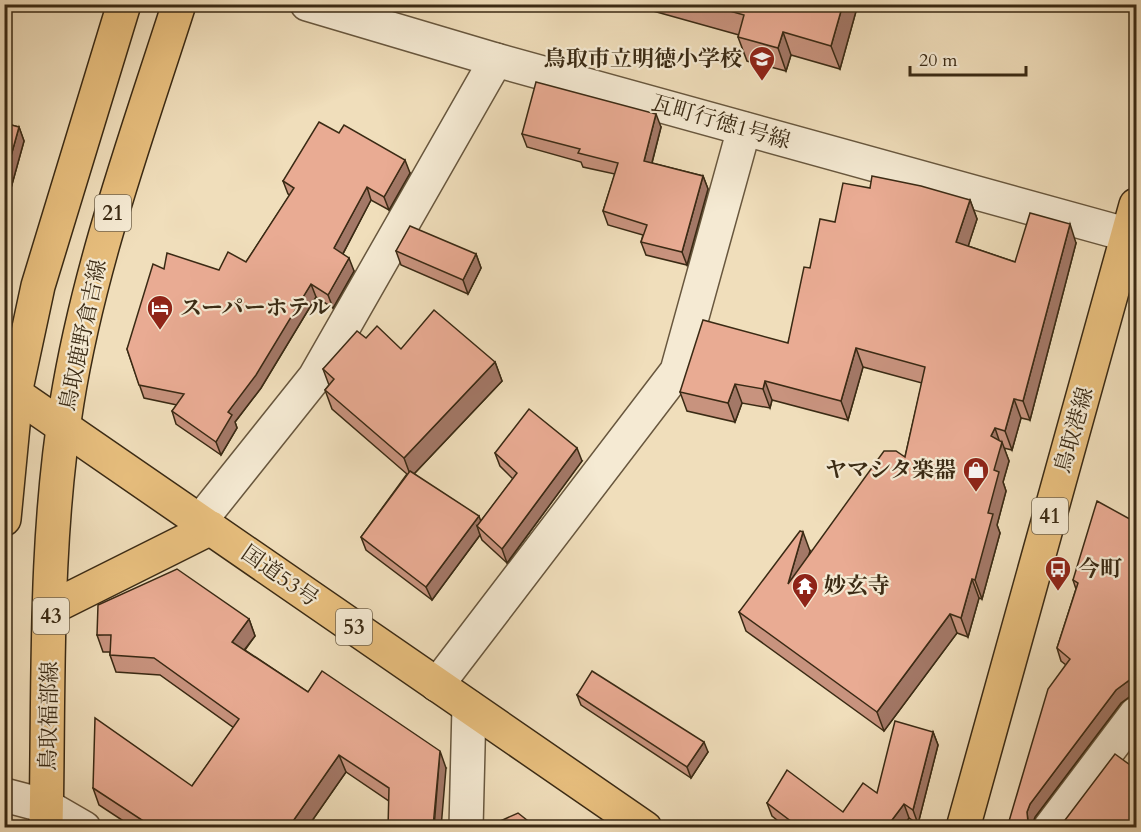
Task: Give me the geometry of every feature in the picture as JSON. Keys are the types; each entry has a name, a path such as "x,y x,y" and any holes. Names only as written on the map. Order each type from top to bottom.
{"main road":[{"name":"21","path":"10,390 43,266 124,4"},
{"name":"鳥取鹿野倉吉線","path":"63,426 74,362 93,280 179,4"},
{"name":"鳥取港線","path":"963,828 1134,226"},
{"name":"国道53号","path":"10,390 645,828"},
{"path":"4,519 10,390"},
{"name":"鳥取福部線","path":"46,817 55,504 63,426"},
{"path":"51,608 206,524"}],"street":[{"name":"瓦町行徳1号線","path":"307,4 496,60 744,129 1134,226"},
{"path":"206,524 315,377 496,60"},
{"path":"437,685 676,371 744,129"},
{"path":"466,828 469,707"},
{"path":"1050,828 1137,714"},
{"path":"4,795 46,817 84,828"}],"building":[{"path":"705,4 843,4 831,46 783,32 778,48 738,37 744,15"},
{"path":"536,82 656,114 644,161 703,176 682,252 641,242 647,225 603,211 618,163 578,153 580,149 522,134"},
{"path":"319,122 339,133 344,125 405,160 384,197 367,187 334,248 349,258 328,295 311,284 256,375 228,412 232,415 216,442 172,411 184,394 139,385 127,349 153,264 164,269 167,253 219,270 228,252 246,262 294,188 283,181"},
{"path":"4,123 19,127 6,174 4,174"},
{"path":"872,176 921,186 970,200 956,242 1015,262 1030,213 1070,224 1023,401 1014,399 1005,431 995,428 991,436 1002,442 994,470 999,472 988,513 993,514 975,580 972,579 961,618 950,614 877,712 739,612 800,531 803,532 788,584 884,451 896,451 905,457 925,367 856,348 841,401 765,381 763,389 735,384 728,403 680,392 703,320 788,343 804,267 810,268 820,219 835,222 843,183 870,188"},
{"path":"410,226 476,254 463,280 396,251"},
{"path":"434,310 495,362 404,458 325,390 334,379 323,369 357,331 366,338 377,326 401,349"},
{"path":"529,409 577,448 502,549 477,526 517,473 495,453"},
{"path":"410,471 479,516 426,587 361,537"},
{"path":"1097,501 1137,523 1137,683 1131,679 1116,690 1030,804 1027,812 1028,822 1032,828 1007,828 1048,689 1070,659 1057,648 1078,583 1073,580"},
{"path":"177,569 249,619 232,642 308,692 322,671 440,751 433,827 440,828 388,828 389,788 339,755 293,821 302,828 154,828 93,788 95,718 192,786 239,719 154,658 110,655 111,635 97,635 98,605"},
{"path":"592,671 704,742 687,767 577,695"},
{"path":"895,721 933,732 913,810 904,804 886,828 800,828 767,803 787,770 843,812 863,783 877,793"},
{"path":"1115,754 1137,770 1137,828 1059,828"},
{"path":"518,813 537,828 485,828"}],"place":[{"name":"鳥取市立明徳小学校","path":"762,82"},
{"name":"スーパーホテル","path":"160,331"},
{"name":"ヤマシタ楽器","path":"976,493"},
{"name":"今町","path":"1058,592"},
{"name":"妙玄寺","path":"805,609"}]}
